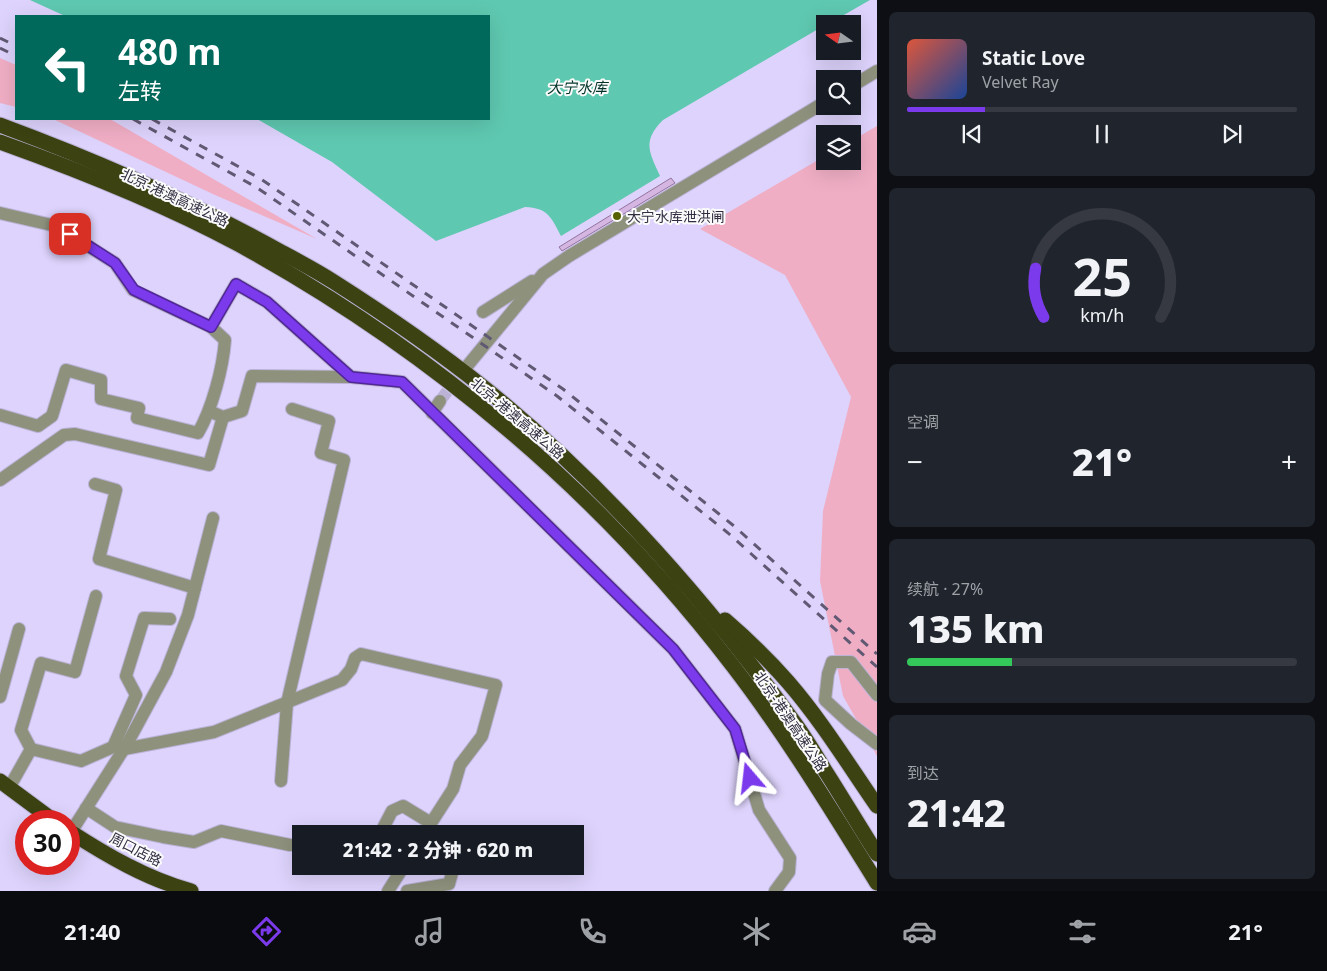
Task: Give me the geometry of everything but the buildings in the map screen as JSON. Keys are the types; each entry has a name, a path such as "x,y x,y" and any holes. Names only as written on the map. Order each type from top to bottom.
{"highway":[{"name":"北京-港澳高速公路","path":"0,126 74,152 152,186 243,230 332,281 410,333 487,390 546,442 632,526 692,591 747,658 798,728 877,854"},
{"name":"北京-港澳高速公路","path":"0,142 78,170 147,200 237,244 356,315 402,346 478,404 550,466 619,534 680,601 733,666 784,736 877,882"},
{"path":"692,591 756,647 787,681 814,715 877,806"},
{"path":"5,784 39,810"},
{"name":"周口店路","path":"80,838 119,861 172,886 190,891"}],"street":[{"path":"861,81 877,71"},
{"path":"483,312 568,256 816,107"},
{"path":"0,213 56,226 115,263 134,290 211,327 225,340 224,353 207,418 198,433 137,418 139,408 101,399 101,380 66,370 52,416 38,426 0,415"},
{"path":"468,364 543,274"},
{"path":"211,327 236,284 267,302 351,377"},
{"path":"209,411 223,417 242,411 252,376 351,377 402,382 673,649 735,729 759,810 790,858 789,872 775,891"},
{"path":"432,413 440,400"},
{"path":"281,781 287,703 344,460 321,453 328,421 292,409"},
{"path":"0,480 64,435 75,434 209,464 223,417"},
{"path":"95,484 116,490 99,559 195,588"},
{"path":"80,817 124,749 166,672 188,615 213,518"},
{"path":"96,596 75,672 41,663 21,730 31,749 81,761 113,747 136,695 126,676 144,618 170,619"},
{"path":"0,697 19,629"},
{"path":"124,749 214,732 287,703 342,680 351,670 355,658 360,654 496,685 482,736 460,765 453,789 430,825"},
{"path":"877,694 851,662 832,662 828,674 825,700 851,724 877,744"},
{"path":"5,784 31,749"},
{"path":"385,825 392,812 404,806 425,825"},
{"path":"86,808 115,827 163,837 194,842 221,831 290,845"},
{"path":"388,891 398,875"},
{"path":"406,891 449,884 452,875"}],"shaded area":[{"path":"0,58 15,65 15,107 0,103"},
{"path":"55,120 112,120 317,239 215,195"},
{"path":"877,126 877,756 843,696 820,581 823,511 851,397 785,275 700,229 816,161 816,170 861,170 861,135"}],"water":[{"name":"大宁水库","path":"30,0 870,0 844,15 816,15 816,30 663,120 656,127 650,141 653,160 660,176 561,236 548,215 539,209 525,207 436,241 332,162 259,120 490,120 490,15 63,15"}],"tunnel":[{"path":"440,401 458,377"}],"railway":[{"path":"0,38 15,46"},
{"path":"0,48 15,56"},
{"path":"135,120 256,187 557,396 728,533 877,667"},
{"path":"154,120 261,179 563,389 734,526 877,654"}],"place":[{"name":"大宁水库泄洪闸","path":"617,216"}],"route":[{"path":"70,234 115,263 134,290 211,327 236,284 267,302 351,377 402,382 673,649 735,729 750,778"}]}
